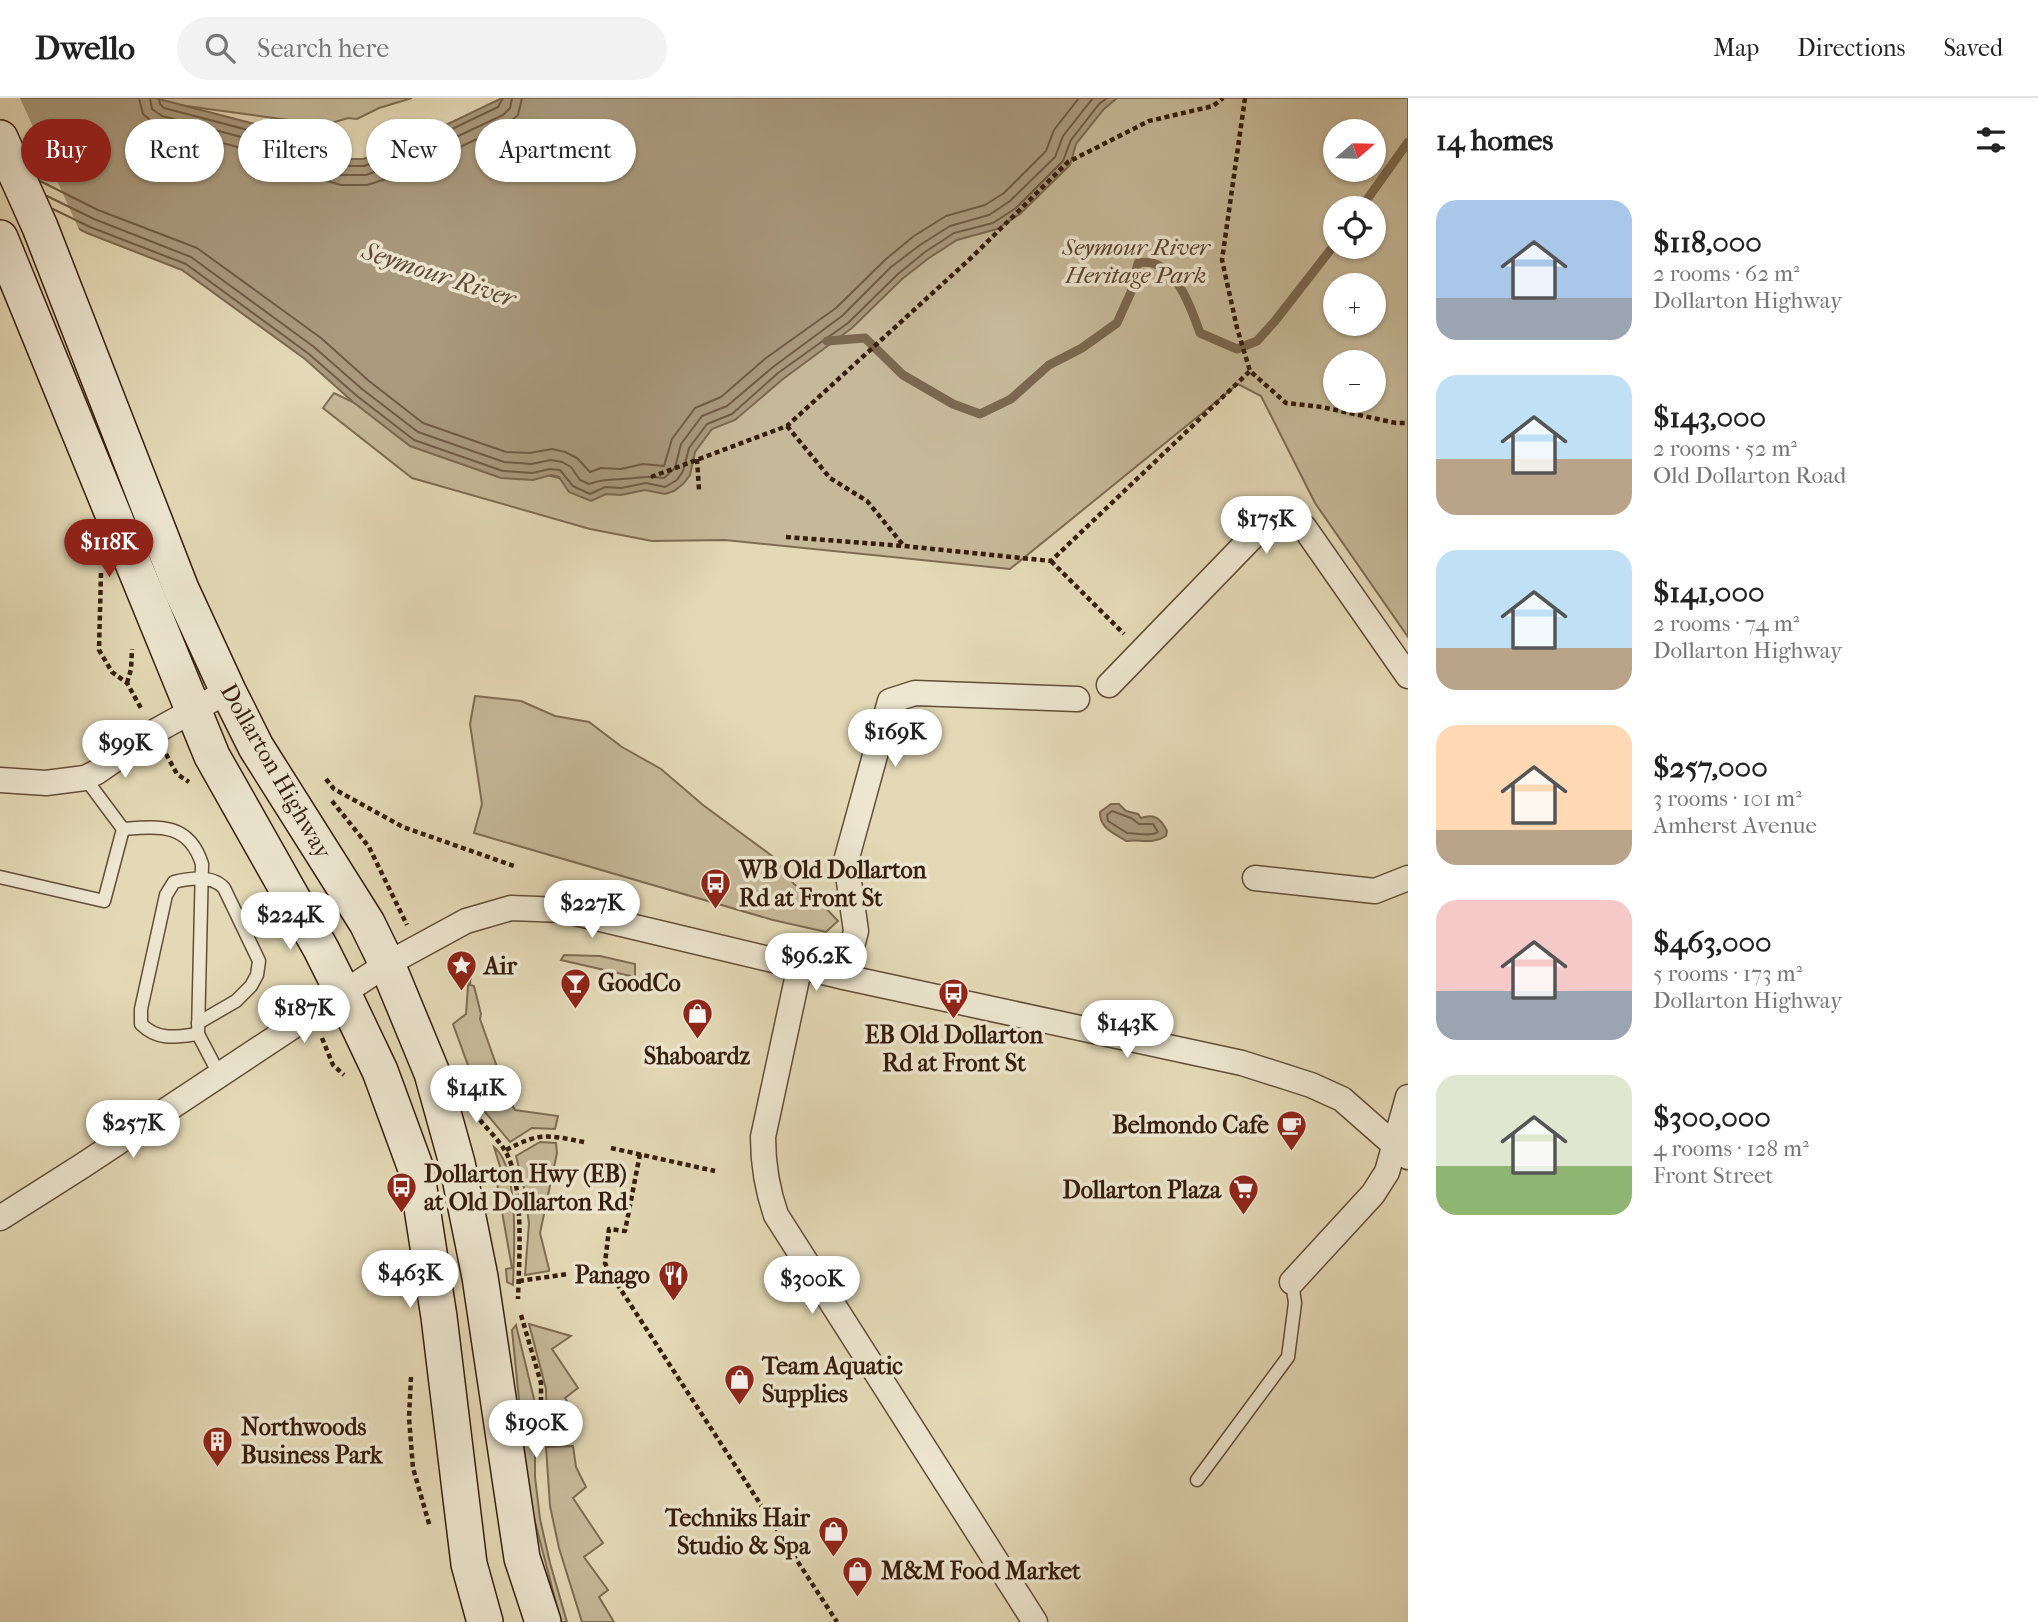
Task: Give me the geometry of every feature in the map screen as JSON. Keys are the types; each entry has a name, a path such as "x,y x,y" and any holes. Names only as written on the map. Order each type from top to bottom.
{"main road":[{"name":"Dollarton Highway","path":"0,138 40,227 181,589 228,691 256,747 367,923 432,1073 457,1163 482,1288 522,1558 542,1622"},
{"name":"Dollarton Highway","path":"0,238 212,756 342,991 380,1071 416,1169 439,1317 469,1564 485,1622"}],"street":[{"path":"1109,685 1261,528 1282,519 1304,527 1408,676"},
{"path":"0,779 46,783 85,778 154,732 228,691"},
{"path":"844,977 856,931 846,862 890,701 915,693 1077,699"},
{"path":"1255,878 1375,891 1408,878"},
{"path":"0,1218 82,1167 342,991 466,921 511,908 563,910 844,977 1242,1063 1311,1085 1342,1099 1402,1151"},
{"path":"800,965 762,1138 763,1166 776,1216 1035,1622"},
{"path":"1292,1282 1373,1194 1402,1151 1408,1097"}],"lane":[{"path":"85,778 123,829"},
{"path":"123,829 155,826 182,833 195,844 202,864 198,1029 219,1074"},
{"path":"0,877 104,901 123,829"},
{"path":"202,879 218,882 223,888 259,961 257,975 251,986 236,1001 198,1029 175,1037 151,1034 141,1024 141,1009 166,895 174,882 202,879"},
{"path":"1197,1480 1288,1357 1295,1303 1292,1282"}],"path":[{"path":"651,477 788,426 972,257 1068,162 1149,121 1213,106 1223,98"},
{"path":"1245,98 1222,260 1250,371 1286,403 1408,423"},
{"path":"1051,561 1250,371"},
{"path":"788,426 830,478 867,502 904,546"},
{"path":"697,459 699,490"},
{"path":"786,537 1051,561 1141,652"},
{"path":"103,560 99,598 99,650 112,672 127,683"},
{"path":"326,779 334,789 403,827 514,866"},
{"path":"327,796 369,847 403,914"},
{"path":"330,1057 333,1065 351,1082"},
{"path":"506,1150 528,1138 541,1135 584,1142"},
{"path":"611,1148 715,1171"},
{"path":"640,1154 625,1231 609,1229 605,1263 837,1622"},
{"path":"519,1280 568,1274"},
{"path":"412,1364 410,1418 413,1468 431,1530"}],"green space":[{"path":"153,98 412,98 379,108 357,119 281,119 164,103"},
{"name":"Seymour River Heritage Park","path":"1074,98 1408,98 1408,637 1315,503 1261,396 1238,384 1010,569 725,540 652,541 590,529 412,478 323,408 334,393 453,450 577,483"},
{"path":"475,696 521,701 555,716 589,722 622,747 661,769 703,805 772,856 794,884 823,905 838,921 826,932 773,920 474,833 482,804 470,724"},
{"path":"564,955 600,956 635,964 635,977 561,960"},
{"path":"471,971 470,985 474,986 480,1019 508,1098 515,1110 558,1116 555,1129 532,1128 510,1142 485,1112 453,1024 466,1014"},
{"path":"540,1142 556,1143 557,1153 540,1233 549,1271 525,1275 529,1223 516,1156"},
{"path":"494,1147 502,1158 512,1191 513,1285 507,1282 506,1269 512,1268 496,1178 503,1176"},
{"path":"529,1324 571,1336 552,1349 578,1388 565,1398 574,1412 568,1418 576,1430 571,1433 547,1437 546,1389"},
{"path":"516,1325 535,1403 535,1477 540,1519 567,1622 561,1622 534,1518 527,1479 512,1330"},
{"path":"573,1446 576,1467 586,1487 573,1498 603,1543 584,1557 608,1590 599,1597 614,1622 582,1622 559,1548 550,1506 546,1447"}],"water":[{"name":"Seymour River","path":"0,98 155,98 238,120 238,182 352,182 352,159 366,158 366,182 461,182 461,119 458,119 502,98 1117,98 1104,109 1076,144 1070,165 1020,214 997,229 957,240 929,258 902,279 852,328 783,379 735,420 712,429 695,452 690,475 674,491 665,494 645,490 621,495 606,494 591,501 569,492 559,477 551,475 533,480 501,478 410,446 353,402 305,359 182,270 87,233 0,190"},
{"path":"1111,804 1119,804 1126,811 1138,814 1141,818 1157,818 1167,831 1166,836 1151,841 1126,841 1108,830 1100,818 1100,812"}],"pier":[{"path":"0,98 20,98 29,119 21,119 21,182 58,182 81,234 0,194"}],"waterway":[{"path":"1370,196 1408,142"},
{"path":"827,341 865,338 903,375 953,404 980,414 1011,399 1049,365 1082,348 1117,323 1131,292 1138,263 1151,263 1162,267 1171,275 1186,298 1200,333 1237,349 1257,341 1323,259"}],"place":[{"name":"WB Old Dollarton Rd at Front St","path":"716,911"},
{"name":"Air","path":"461,993"},
{"name":"GoodCo","path":"575,1010"},
{"name":"EB Old Dollarton Rd at Front St","path":"954,1020"},
{"name":"Shaboardz","path":"697,1041"},
{"name":"Belmondo Cafe","path":"1292,1152"},
{"name":"Dollarton Hwy (EB) at Old Dollarton Rd","path":"401,1215"},
{"name":"Dollarton Plaza","path":"1244,1217"},
{"name":"Panago","path":"673,1302"},
{"name":"Team Aquatic Supplies","path":"739,1407"},
{"name":"Northwoods Business Park","path":"218,1468"},
{"name":"Techniks Hair Studio & Spa","path":"833,1559"},
{"name":"M&M Food Market","path":"858,1598"}]}
